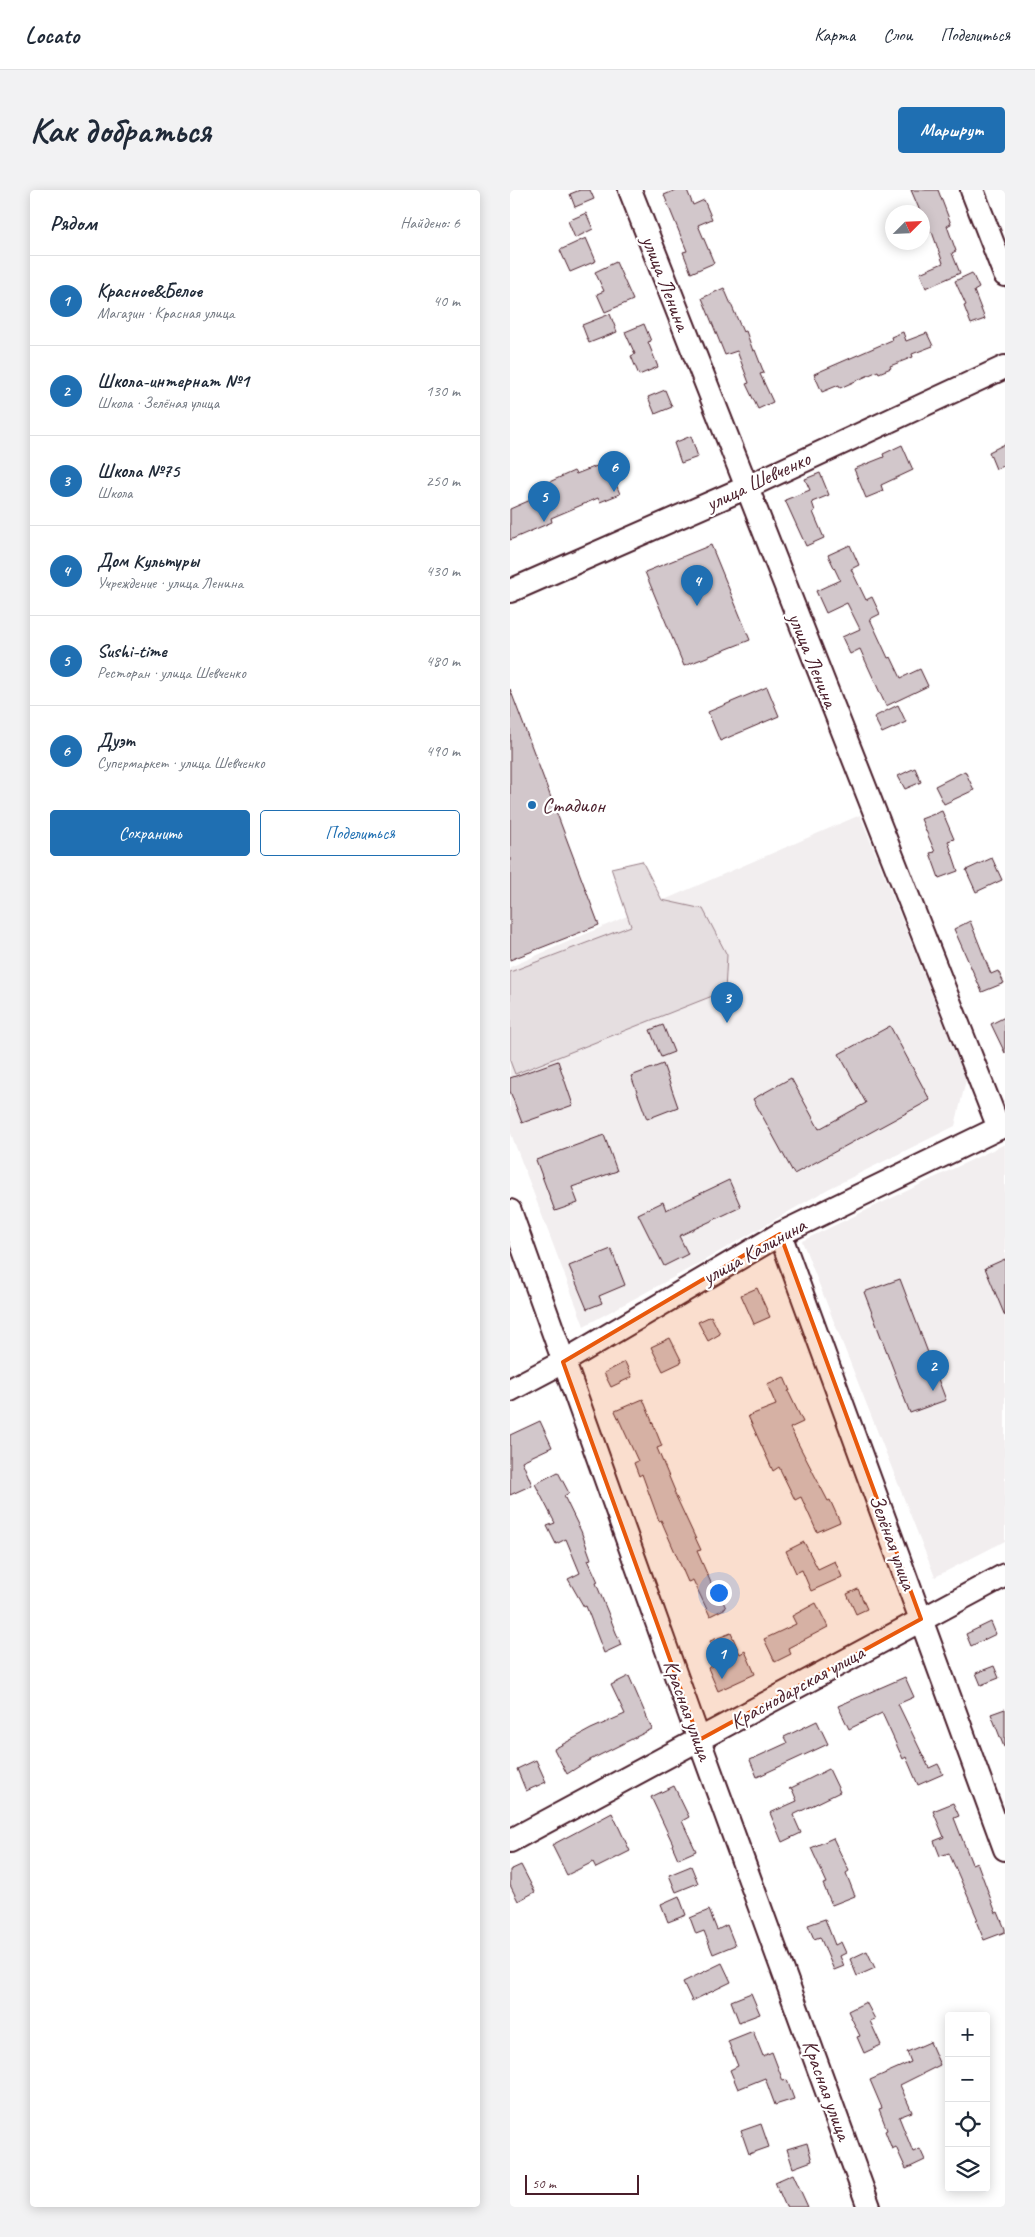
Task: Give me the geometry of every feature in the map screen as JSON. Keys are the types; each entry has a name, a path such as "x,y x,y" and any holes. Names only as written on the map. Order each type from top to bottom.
{"street":[{"name":"улица Ленина","path":"630,190 745,488 1002,1127"},
{"path":"972,190 1005,275"},
{"name":"улица Шевченко","path":"510,591 745,488 1005,366"},
{"name":"улица Калинина","path":"510,1390 563,1362 780,1234 1002,1127"},
{"name":"Красная улица","path":"510,1211 699,1740 869,2207"},
{"name":"Зелёная улица","path":"780,1234 1005,1849"},
{"name":"Краснодарская улица","path":"510,1841 1005,1575"}],"highlighted area":[{"path":"780,1234 921,1619 699,1740 563,1362"}],"shaded area":[{"path":"860,815 966,1080 955,1126 828,1189 696,1265 584,1326 510,1131 510,967"},
{"path":"642,861 662,900 703,909 727,955 725,991 515,1074 510,1061 510,972 631,926 611,868"},
{"path":"1005,1144 1005,1541 935,1577 802,1241"}],"building":[{"path":"580,190 590,190 594,199 575,207 570,194"},
{"path":"676,190 687,190 693,205 704,200 712,219 698,225 714,263 691,273 683,252 687,251 664,195"},
{"path":"911,190 938,190 951,224 947,226 956,251 952,253 960,273 926,288 920,273 943,263 932,232 930,233 930,205 917,205"},
{"path":"586,213 593,229 575,238 568,221"},
{"path":"586,238 596,261 570,272 560,250"},
{"path":"616,262 633,300 605,312 597,294 604,291 595,272"},
{"path":"972,273 979,288 974,291 985,319 971,324 964,306 966,305 955,281"},
{"path":"724,288 743,332 746,331 753,351 755,350 764,373 760,374 773,402 758,409 746,384 749,383 737,351 725,355 702,298"},
{"path":"610,314 617,332 589,343 582,325"},
{"path":"644,324 651,341 648,342 658,367 639,375 631,356 635,354 625,332"},
{"path":"903,332 906,341 927,333 933,346 912,354 913,357 890,366 891,368 879,373 878,371 840,388 839,385 822,392 814,374 892,340 891,337"},
{"path":"665,390 672,407 655,414 648,397"},
{"path":"691,436 698,457 681,463 674,443"},
{"path":"1005,444 1005,465 996,469 989,452"},
{"path":"902,445 913,470 881,485 883,491 866,498 854,469 884,457 883,454"},
{"path":"607,462 620,494 600,502 598,498 551,518 552,522 510,540 510,509 551,491 547,483 574,471 576,474"},
{"path":"820,473 829,495 812,502 815,511 813,512 824,538 806,546 785,500 810,490 805,479"},
{"path":"711,545 750,640 684,666 645,572"},
{"path":"850,545 859,565 851,569 866,600 872,597 880,614 870,619 888,658 891,657 901,678 920,669 928,686 886,706 860,649 850,654 842,637 860,629 847,603 826,613 816,591 840,580 828,555"},
{"path":"767,687 779,716 720,741 708,712"},
{"name":"Стадион","path":"510,689 599,925 510,960"},
{"path":"898,705 906,722 882,733 874,717"},
{"path":"915,768 921,782 905,789 898,776"},
{"path":"965,771 974,790 944,804 935,786"},
{"path":"942,811 954,839 948,841 958,871 939,878 930,853 935,852 921,819"},
{"path":"992,858 1002,880 976,892 966,870"},
{"path":"970,921 991,974 998,971 1004,983 982,992 954,929"},
{"path":"1005,1017 1005,1053 991,1024"},
{"path":"663,1025 674,1052 661,1057 650,1030"},
{"path":"890,1026 930,1100 794,1174 753,1099 791,1078 819,1129 866,1103 839,1054"},
{"path":"558,1061 573,1105 522,1123 510,1091 510,1078"},
{"path":"663,1064 678,1107 647,1119 631,1076"},
{"path":"604,1135 617,1171 572,1187 578,1203 555,1211 536,1160"},
{"path":"729,1180 741,1207 679,1236 688,1254 664,1266 638,1214 663,1202 666,1210"},
{"path":"611,1249 625,1285 599,1296 602,1303 587,1309 569,1266"},
{"path":"1005,1259 1005,1316 985,1268"},
{"path":"900,1279 946,1400 910,1413 864,1292"},
{"path":"757,1288 770,1317 754,1324 741,1295"},
{"path":"711,1316 720,1334 708,1341 698,1322"},
{"path":"670,1338 682,1362 663,1371 651,1347"},
{"path":"625,1362 632,1377 611,1387 604,1373"},
{"path":"784,1377 790,1391 788,1391 803,1422 790,1428 828,1501 830,1500 840,1522 817,1532 801,1497 795,1500 779,1467 773,1471 748,1416 776,1405 767,1384"},
{"path":"643,1399 662,1446 657,1448 674,1492 701,1550 697,1551 715,1592 718,1591 726,1608 710,1616 693,1580 688,1582 661,1520 659,1521 642,1474 639,1476 634,1463 638,1461 615,1411"},
{"path":"540,1421 552,1447 522,1461 532,1485 510,1495 510,1435"},
{"path":"558,1472 569,1493 564,1496 581,1531 591,1559 588,1560 598,1582 596,1583 621,1645 604,1653 586,1606 584,1607 568,1579 580,1573 566,1539 556,1544 547,1526 555,1523 535,1484"},
{"path":"804,1542 818,1569 835,1561 842,1577 811,1591 802,1570 796,1573 786,1551"},
{"path":"858,1589 867,1609 856,1614 847,1594"},
{"path":"816,1603 828,1627 788,1648 791,1654 775,1662 764,1639 796,1624 792,1616"},
{"path":"991,1622 996,1634 971,1646 966,1634"},
{"path":"731,1633 740,1654 745,1651 755,1674 718,1691 708,1668 719,1663 710,1641"},
{"path":"994,1666 999,1678 981,1685 976,1673"},
{"path":"629,1676 652,1729 586,1762 567,1774 554,1749 591,1729 625,1714 611,1685"},
{"path":"905,1677 914,1697 898,1704 929,1768 938,1764 943,1774 918,1785 906,1757 903,1759 882,1713 849,1729 838,1706"},
{"path":"1005,1709 1005,1747 1004,1747 991,1714"},
{"path":"817,1721 828,1744 757,1777 750,1760 787,1743 784,1737"},
{"path":"536,1760 546,1782 526,1791 517,1769"},
{"path":"829,1769 840,1792 793,1815 801,1833 782,1842 770,1813 797,1801 792,1789 789,1789"},
{"path":"674,1786 689,1817 682,1821 696,1851 678,1859 651,1797"},
{"path":"953,1803 959,1816 954,1818 972,1864 977,1862 996,1913 998,1912 1005,1929 1005,1932 984,1940 976,1921 978,1920 949,1853 940,1856 934,1841 944,1837 933,1811"},
{"path":"612,1813 630,1851 596,1868 593,1862 567,1875 552,1845"},
{"path":"833,1838 849,1871 846,1873 855,1896 832,1905 823,1884 827,1883 811,1848"},
{"path":"521,1865 535,1892 518,1901 510,1885 510,1870"},
{"path":"691,1866 698,1883 676,1892 669,1875"},
{"path":"679,1896 686,1915 668,1922 661,1904"},
{"path":"709,1910 717,1930 727,1925 735,1945 713,1954 704,1931 696,1934 690,1918"},
{"path":"825,1919 835,1945 841,1942 846,1953 840,1956 844,1966 834,1970 820,1937 814,1939 808,1925"},
{"path":"867,1951 875,1968 857,1976 850,1959"},
{"path":"722,1963 731,1982 692,2001 683,1982"},
{"path":"751,1993 760,2014 739,2022 731,2001"},
{"path":"866,2002 875,2019 870,2021 881,2045 864,2053 857,2037 860,2036 848,2011"},
{"path":"753,2031 763,2056 772,2052 783,2081 787,2080 794,2099 775,2105 765,2078 738,2089 730,2070 738,2066 728,2041"},
{"path":"930,2042 940,2065 900,2085 912,2112 899,2117 913,2152 920,2149 925,2160 906,2169 896,2147 892,2149 879,2109 882,2108 870,2080 911,2062 907,2052"},
{"path":"761,2124 769,2147 749,2154 741,2131"},
{"path":"807,2143 812,2161 793,2168 787,2149"},
{"path":"793,2174 808,2207 786,2207 775,2182"}],"place":[{"name":"Дуэт","path":"614,492"},
{"name":"Sushi-time","path":"544,522"},
{"name":"Дом Культуры","path":"697,606"},
{"name":"Стадион","path":"532,805"},
{"name":"Школа №75","path":"727,1023"},
{"name":"Школа-интернат №1","path":"933,1391"},
{"name":"Красное&Белое","path":"722,1679"}]}
